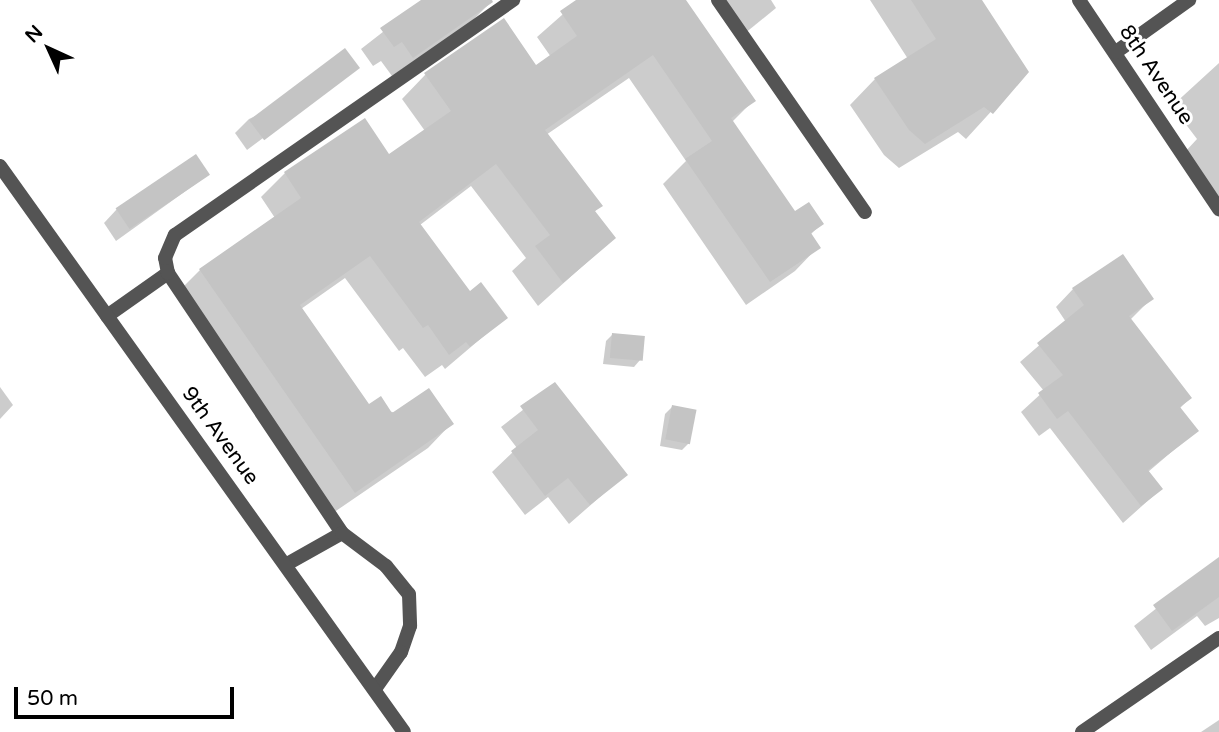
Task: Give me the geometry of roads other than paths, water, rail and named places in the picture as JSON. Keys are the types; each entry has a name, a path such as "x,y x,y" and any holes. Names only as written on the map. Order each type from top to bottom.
{"street":[{"path":"374,689 401,652 410,626 409,594 387,566 342,533 167,273 165,258 175,235 513,0"},
{"path":"718,0 865,212"},
{"name":"8th Avenue","path":"1079,0 1219,209"},
{"path":"1116,52 1189,0"},
{"name":"9th Avenue","path":"0,166 287,564 404,732"},
{"path":"107,316 167,273"},
{"path":"287,564 342,533"},
{"path":"1083,732 1219,638"}]}
